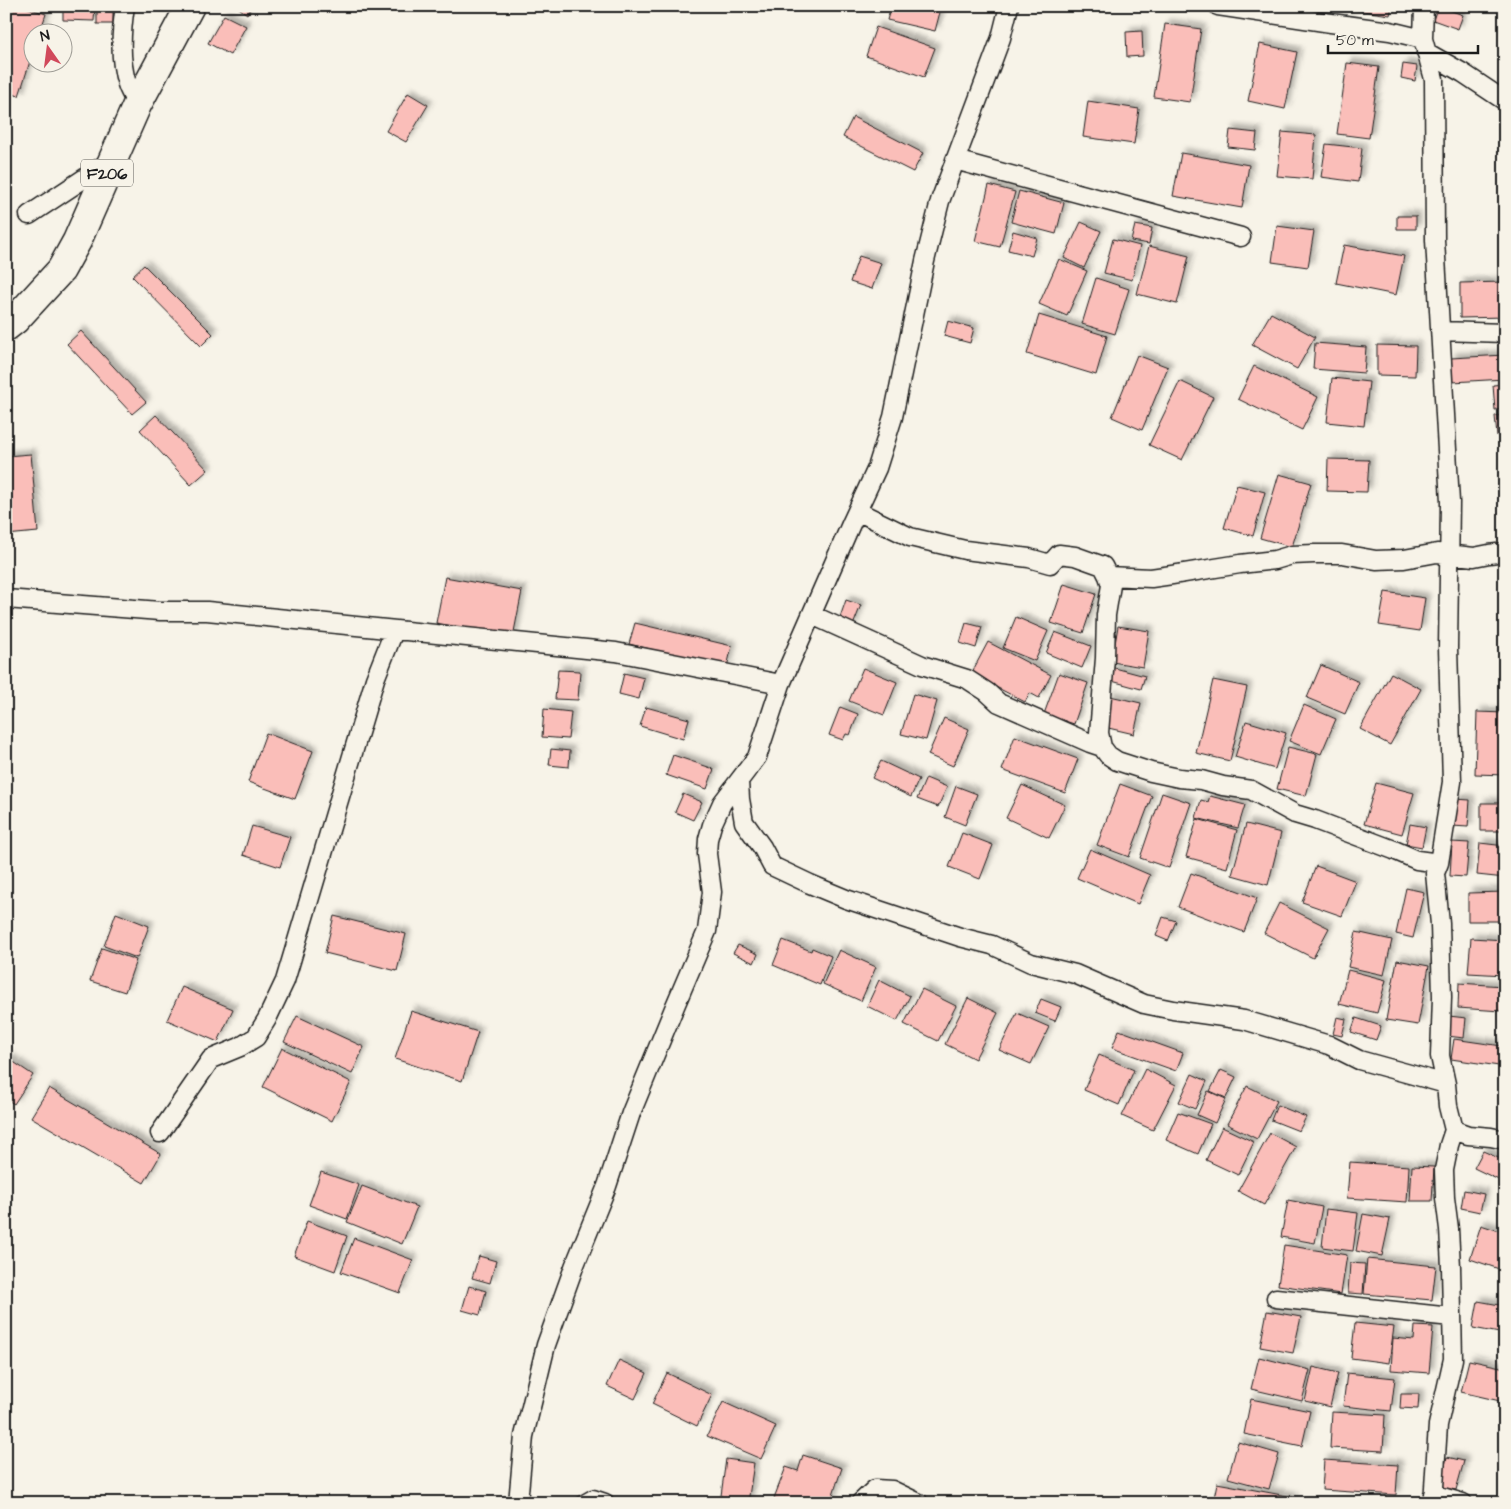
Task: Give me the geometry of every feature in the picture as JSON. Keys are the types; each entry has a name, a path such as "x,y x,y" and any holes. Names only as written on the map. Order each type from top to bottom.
{"main road":[{"name":"F206","path":"6,326 15,320 61,270 77,241 138,105 190,6"}],"street":[{"path":"125,6 122,23 122,59 127,86 138,105"},
{"path":"518,1503 524,1436 546,1344 574,1267 607,1186 631,1113 707,931 712,892 707,854 708,838 712,825 722,803 757,757 781,684 857,511 878,468 893,417 938,209 1001,38 1009,6"},
{"path":"1218,6 1331,24 1390,31 1425,45 1505,101"},
{"path":"1424,6 1425,45 1434,78 1435,231 1450,502 1448,648 1452,782 1439,863 1435,873 1440,924 1442,998 1440,1056 1454,1130 1444,1170 1451,1266 1453,1358 1438,1425 1433,1498 1463,1503"},
{"path":"29,215 113,159"},
{"path":"956,160 1241,237"},
{"path":"1440,331 1505,333"},
{"path":"857,511 910,537 965,550 1029,558 1050,564 1059,554 1075,556 1103,566 1111,586 1106,615 1105,658 1099,732 1102,747 1116,762 1179,778 1201,780 1223,786 1251,790 1295,814 1417,860 1439,863"},
{"path":"1108,576 1151,578 1314,554 1342,554 1376,560 1404,559 1437,553 1474,557 1505,552"},
{"path":"6,599 160,611 207,611 616,652 781,684"},
{"path":"812,615 922,665 967,680 987,692 999,703 1102,747"},
{"path":"160,1133 211,1059 240,1047 256,1037 285,981 375,679 394,631"},
{"path":"739,781 744,822 762,847 772,866 810,884 846,899 992,946 1030,963 1075,974 1144,1004 1244,1020 1328,1045 1359,1060 1446,1084"},
{"path":"1454,1130 1468,1135 1491,1136 1505,1140"},
{"path":"1276,1298 1451,1317"},
{"path":"860,1503 875,1488 892,1490 919,1503"},
{"path":"586,1503 593,1499 605,1503"}],"building":[{"path":"7,6 22,6 46,14 43,22 22,22 22,72 27,72 19,96 6,92"},
{"path":"63,6 95,6 94,21 63,20"},
{"path":"236,6 253,6 247,14"},
{"path":"891,6 915,6 940,12 935,31 887,20"},
{"path":"1357,6 1392,6 1390,15 1356,10"},
{"path":"1438,6 1463,15 1458,29 1433,20"},
{"path":"97,7 113,8 113,24 97,24"},
{"path":"224,15 246,26 230,55 208,43"},
{"path":"1165,24 1201,29 1190,102 1154,97"},
{"path":"876,27 935,48 924,77 866,56"},
{"path":"1142,31 1143,56 1127,57 1126,32"},
{"path":"1260,44 1297,52 1285,109 1248,101"},
{"path":"1347,63 1379,67 1369,138 1337,134"},
{"path":"1403,64 1417,66 1415,81 1401,78"},
{"path":"408,93 428,105 406,142 386,131"},
{"path":"1088,101 1139,109 1134,144 1083,137"},
{"path":"853,117 923,153 913,172 843,137"},
{"path":"1230,130 1257,133 1255,150 1228,147"},
{"path":"1282,132 1316,135 1312,179 1277,176"},
{"path":"1326,144 1362,148 1358,182 1321,177"},
{"path":"1181,153 1249,165 1242,208 1173,196"},
{"path":"989,185 1015,192 1000,247 975,241"},
{"path":"1019,191 1064,203 1056,234 1011,222"},
{"path":"1397,216 1416,216 1416,229 1397,229"},
{"path":"1081,222 1101,231 1084,268 1064,258"},
{"path":"1135,225 1152,228 1149,244 1131,241"},
{"path":"1277,226 1314,231 1308,267 1272,262"},
{"path":"1013,231 1037,238 1032,256 1008,250"},
{"path":"1113,239 1140,246 1132,280 1104,273"},
{"path":"1344,245 1404,256 1396,295 1336,283"},
{"path":"1149,246 1189,256 1177,304 1137,294"},
{"path":"859,256 881,263 872,289 850,282"},
{"path":"1059,259 1087,271 1067,316 1039,304"},
{"path":"144,265 213,334 201,346 132,276"},
{"path":"1096,278 1129,289 1115,334 1082,324"},
{"path":"1505,282 1505,317 1460,318 1460,283"},
{"path":"1271,313 1315,337 1297,369 1252,345"},
{"path":"1039,315 1107,336 1096,375 1027,354"},
{"path":"948,321 974,328 970,343 944,336"},
{"path":"81,331 146,402 132,414 67,344"},
{"path":"1315,343 1366,347 1364,373 1313,369"},
{"path":"1377,345 1416,346 1415,376 1377,375"},
{"path":"1137,355 1168,367 1142,430 1112,417"},
{"path":"1505,355 1505,379 1452,382 1451,358"},
{"path":"1254,366 1318,397 1302,430 1238,399"},
{"path":"1332,378 1369,382 1364,426 1327,422"},
{"path":"1180,381 1213,397 1182,460 1149,445"},
{"path":"1505,384 1505,409 1495,410 1493,385"},
{"path":"156,415 208,470 191,485 140,430"},
{"path":"1505,415 1505,436 1497,436 1495,416"},
{"path":"31,454 38,532 6,535 6,456"},
{"path":"1328,459 1369,460 1367,492 1327,491"},
{"path":"1279,474 1311,483 1292,547 1260,538"},
{"path":"1237,485 1265,492 1253,536 1224,528"},
{"path":"445,577 522,591 513,637 436,623"},
{"path":"1064,584 1096,594 1083,633 1051,623"},
{"path":"1385,592 1425,598 1420,631 1379,625"},
{"path":"846,600 861,605 852,628 838,623"},
{"path":"1016,617 1048,631 1035,661 1003,648"},
{"path":"635,623 732,646 727,667 629,644"},
{"path":"966,623 982,627 976,648 960,643"},
{"path":"1118,626 1149,631 1143,667 1112,662"},
{"path":"1055,632 1091,646 1082,668 1046,653"},
{"path":"988,642 1051,675 1039,698 1030,693 1025,702 971,674"},
{"path":"1321,665 1359,682 1345,714 1307,698"},
{"path":"1111,667 1145,676 1141,689 1108,680"},
{"path":"863,668 897,682 884,715 849,701"},
{"path":"558,670 580,671 578,700 555,699"},
{"path":"624,673 644,678 639,699 619,694"},
{"path":"1059,673 1088,683 1074,724 1044,714"},
{"path":"1391,673 1421,689 1390,745 1360,729"},
{"path":"1213,680 1247,687 1230,761 1196,753"},
{"path":"913,694 937,701 926,740 901,734"},
{"path":"1110,696 1141,703 1134,734 1104,727"},
{"path":"1304,705 1336,719 1321,754 1289,741"},
{"path":"646,707 689,719 683,739 640,726"},
{"path":"840,707 858,714 850,735 846,734 843,740 829,735"},
{"path":"544,709 571,712 568,739 542,737"},
{"path":"1477,712 1505,713 1505,775 1475,774"},
{"path":"944,718 969,729 953,766 928,755"},
{"path":"1246,721 1286,733 1275,769 1235,757"},
{"path":"266,733 313,751 295,799 248,782"},
{"path":"1015,736 1078,759 1065,793 1002,770"},
{"path":"1288,747 1317,754 1306,796 1277,789"},
{"path":"551,749 570,751 569,767 549,765"},
{"path":"673,755 714,769 707,789 666,775"},
{"path":"881,761 919,779 911,797 872,778"},
{"path":"926,778 947,787 938,807 917,799"},
{"path":"1376,783 1414,793 1402,834 1364,824"},
{"path":"1120,784 1152,796 1129,857 1097,845"},
{"path":"1022,785 1065,805 1049,838 1006,818"},
{"path":"956,786 977,794 965,825 945,817"},
{"path":"1162,793 1191,803 1169,868 1140,858"},
{"path":"683,794 702,802 693,820 675,812"},
{"path":"1210,796 1245,805 1238,828 1196,818 1201,800 1208,802"},
{"path":"1454,799 1470,800 1468,827 1452,826"},
{"path":"1481,803 1505,803 1505,831 1481,831"},
{"path":"1197,819 1237,830 1227,868 1186,857"},
{"path":"1246,824 1281,833 1268,885 1232,875"},
{"path":"1410,824 1426,827 1422,847 1406,844"},
{"path":"252,826 290,837 280,867 243,855"},
{"path":"962,833 993,845 980,879 949,867"},
{"path":"1452,842 1469,843 1466,877 1450,876"},
{"path":"1480,843 1505,846 1505,878 1477,875"},
{"path":"1090,849 1150,875 1138,904 1077,878"},
{"path":"1316,866 1356,881 1342,916 1302,902"},
{"path":"1191,873 1257,898 1244,932 1178,907"},
{"path":"1406,888 1424,892 1413,938 1396,934"},
{"path":"1505,892 1505,921 1468,921 1468,893"},
{"path":"1279,903 1329,928 1313,958 1264,933"},
{"path":"116,913 149,926 137,958 104,946"},
{"path":"334,916 406,934 397,971 325,953"},
{"path":"1163,917 1176,921 1168,941 1156,936"},
{"path":"1356,932 1392,940 1384,975 1348,967"},
{"path":"1471,938 1505,940 1505,975 1468,973"},
{"path":"783,940 811,951 812,948 831,956 820,985 773,965"},
{"path":"738,945 758,954 754,963 733,953"},
{"path":"102,948 136,960 125,992 90,981"},
{"path":"839,950 876,967 861,1001 823,984"},
{"path":"1397,960 1429,966 1418,1025 1386,1020"},
{"path":"1348,970 1386,980 1377,1013 1339,1004"},
{"path":"879,980 910,996 897,1021 867,1006"},
{"path":"1459,983 1503,986 1501,1011 1458,1008"},
{"path":"182,987 233,1009 218,1042 167,1020"},
{"path":"922,989 956,1006 938,1041 904,1024"},
{"path":"968,998 998,1013 975,1059 945,1044"},
{"path":"1041,999 1061,1007 1055,1021 1035,1013"},
{"path":"411,1011 478,1032 462,1081 395,1059"},
{"path":"1017,1013 1049,1027 1031,1064 999,1050"},
{"path":"297,1016 364,1047 352,1074 284,1042"},
{"path":"1449,1016 1466,1018 1464,1038 1447,1036"},
{"path":"1337,1017 1346,1019 1342,1036 1333,1034"},
{"path":"1356,1018 1381,1026 1376,1040 1351,1032"},
{"path":"1119,1030 1183,1053 1176,1071 1112,1048"},
{"path":"1454,1039 1502,1046 1499,1066 1451,1059"},
{"path":"282,1048 351,1082 332,1121 263,1087"},
{"path":"1099,1055 1134,1070 1119,1105 1084,1090"},
{"path":"6,1057 33,1075 14,1104 6,1099"},
{"path":"1145,1069 1176,1085 1153,1130 1122,1116"},
{"path":"1221,1070 1236,1077 1226,1098 1210,1091"},
{"path":"1192,1074 1207,1081 1195,1109 1179,1102"},
{"path":"1247,1086 1277,1101 1257,1139 1227,1124"},
{"path":"49,1088 161,1154 144,1183 31,1117"},
{"path":"1208,1091 1226,1099 1215,1123 1197,1115"},
{"path":"1277,1105 1306,1117 1299,1131 1271,1120"},
{"path":"1178,1112 1211,1124 1198,1154 1166,1140"},
{"path":"1222,1127 1254,1142 1238,1175 1206,1160"},
{"path":"1270,1133 1296,1147 1264,1205 1238,1191"},
{"path":"1483,1151 1505,1161 1505,1183 1474,1168"},
{"path":"1350,1162 1409,1166 1407,1202 1347,1198"},
{"path":"1412,1166 1434,1167 1432,1201 1410,1201"},
{"path":"321,1172 359,1185 347,1219 309,1205"},
{"path":"362,1186 417,1207 402,1244 347,1222"},
{"path":"1464,1190 1484,1194 1480,1212 1461,1208"},
{"path":"1288,1200 1322,1207 1315,1243 1281,1237"},
{"path":"1326,1209 1358,1213 1353,1251 1322,1247"},
{"path":"1363,1214 1390,1219 1382,1256 1356,1251"},
{"path":"307,1221 347,1236 335,1271 294,1256"},
{"path":"1481,1225 1505,1233 1505,1271 1470,1259"},
{"path":"354,1238 413,1260 400,1293 341,1272"},
{"path":"1284,1245 1347,1255 1341,1294 1278,1285"},
{"path":"479,1256 496,1261 490,1283 472,1278"},
{"path":"1367,1259 1436,1266 1432,1300 1364,1294"},
{"path":"1350,1263 1365,1264 1363,1294 1348,1293"},
{"path":"469,1286 486,1291 480,1315 462,1310"},
{"path":"1478,1301 1505,1306 1505,1334 1473,1328"},
{"path":"1267,1311 1301,1317 1293,1353 1260,1347"},
{"path":"1355,1323 1394,1327 1389,1363 1351,1358"},
{"path":"1415,1326 1433,1327 1429,1373 1391,1370 1393,1338 1414,1340"},
{"path":"1259,1357 1310,1370 1302,1401 1251,1389"},
{"path":"619,1360 647,1373 635,1399 607,1386"},
{"path":"1469,1360 1505,1368 1505,1380 1500,1401 1461,1392"},
{"path":"1313,1367 1338,1373 1330,1407 1305,1401"},
{"path":"667,1373 712,1395 697,1426 652,1404"},
{"path":"1347,1373 1395,1378 1391,1411 1343,1406"},
{"path":"1401,1394 1419,1394 1418,1409 1400,1408"},
{"path":"1251,1399 1310,1411 1302,1446 1244,1434"},
{"path":"723,1402 776,1426 761,1459 707,1436"},
{"path":"1332,1412 1385,1415 1383,1451 1330,1448"},
{"path":"1238,1442 1279,1454 1269,1489 1228,1478"},
{"path":"803,1455 842,1468 830,1503 787,1503 774,1498 786,1467 798,1471"},
{"path":"1447,1457 1464,1461 1456,1490 1440,1487"},
{"path":"726,1459 754,1463 748,1503 720,1503"},
{"path":"1324,1460 1398,1465 1396,1495 1322,1490"},
{"path":"1217,1483 1293,1497 1292,1503 1213,1503"}]}
